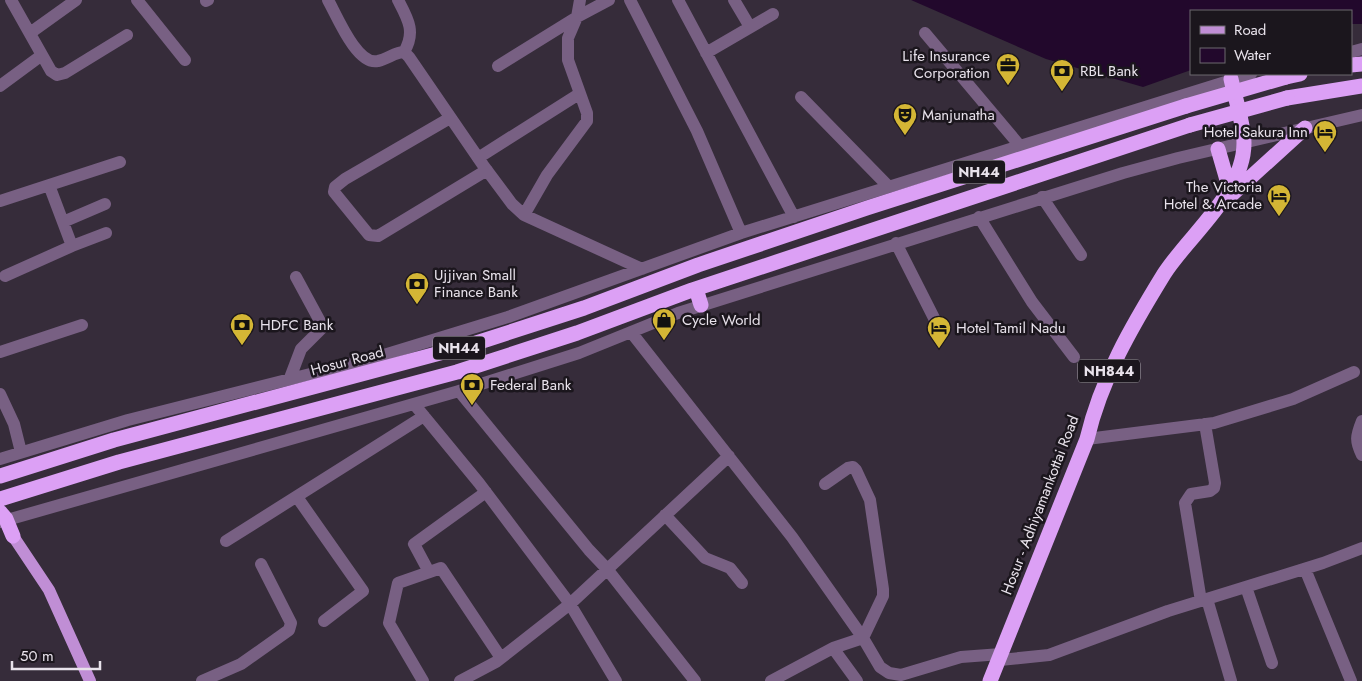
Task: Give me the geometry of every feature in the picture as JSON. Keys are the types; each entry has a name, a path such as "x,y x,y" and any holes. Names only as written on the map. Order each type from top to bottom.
{"highway":[{"name":"NH44","path":"698,260 1186,106 1293,75"},
{"name":"Hosur - Adhiyamankottai Road","path":"990,681 1088,439 1095,407 1108,372 1165,273 1216,209 1236,175 1244,143 1231,79"},
{"name":"NH44","path":"0,499 120,462 457,372 577,333 694,290 1190,124 1287,98 1362,86"},
{"path":"1216,209 1305,128"},
{"path":"1218,149 1229,187"},
{"name":"Hosur Road","path":"0,476 114,440 214,415 470,345 584,308 698,260"},
{"path":"694,290 701,306"}],"main road":[{"path":"4,524 48,590 90,681"}],"street":[{"path":"11,0 51,71 57,75 65,73 126,34"},
{"path":"30,33 76,0"},
{"path":"137,0 185,60"},
{"path":"328,0 355,50 367,60 378,62 404,52 410,42 412,30 398,0"},
{"path":"524,215 546,175 587,121 588,113 579,94 568,60 568,38 577,17 580,0"},
{"path":"498,66 577,17 609,0"},
{"path":"630,0 697,131 741,233"},
{"path":"678,0 794,217"},
{"path":"734,0 750,27"},
{"path":"706,53 773,14"},
{"path":"925,33 1020,146"},
{"path":"404,52 478,158 512,204 524,215 642,269"},
{"path":"0,86 42,56"},
{"path":"0,459 128,420 374,358 508,317 642,269 698,260 741,233 1247,75"},
{"path":"478,158 579,94"},
{"path":"801,97 890,187"},
{"path":"4,524 460,391 579,353 701,306 1042,197 1160,163 1362,115"},
{"path":"450,118 346,179 335,187 334,192 369,235 378,236 487,170"},
{"path":"0,201 120,162"},
{"path":"50,185 72,246"},
{"path":"1042,197 1081,255"},
{"path":"63,222 106,204"},
{"path":"978,217 1032,302 1074,357"},
{"path":"5,276 106,233"},
{"path":"896,243 935,320"},
{"path":"290,378 301,349 321,330 322,325 296,276"},
{"path":"0,352 82,325"},
{"path":"631,332 792,537 863,638 880,667 888,673 902,674 961,657 1049,655 1204,600 1305,569 1362,548"},
{"path":"1088,439 1206,424 1293,400 1354,372"},
{"path":"460,391 588,550 607,569 696,681"},
{"path":"0,394 14,424 21,452"},
{"path":"414,404 486,492 570,604 616,681"},
{"path":"226,540 424,416"},
{"path":"1362,422 1356,436 1362,455"},
{"path":"1206,424 1215,483 1214,488 1210,491 1192,494 1185,503 1204,600 1231,681"},
{"path":"460,681 501,658 570,604 729,456"},
{"path":"771,681 833,648 863,638 883,590 870,500 856,470 853,467 848,468 825,484"},
{"path":"429,572 414,544 486,492"},
{"path":"297,497 363,591 324,621"},
{"path":"665,515 705,558 730,568 742,583"},
{"path":"202,681 240,664 289,630 290,622 261,564"},
{"path":"424,681 389,623 398,583 441,568 501,658"},
{"path":"1305,569 1351,681"},
{"path":"1246,587 1272,663"},
{"path":"833,648 857,681"}],"water":[{"path":"911,0 1362,0 1362,24 1352,24 1352,10 1190,10 1190,70 1143,87 1046,59"}],"place":[{"name":"Life Insurance Corporation","path":"1008,86"},
{"name":"RBL Bank","path":"1062,92"},
{"name":"Manjunatha","path":"905,136"},
{"name":"Hotel Sakura Inn","path":"1325,153"},
{"name":"The Victoria Hotel & Arcade","path":"1279,217"},
{"name":"Ujjivan Small Finance Bank","path":"417,305"},
{"name":"Cycle World","path":"664,341"},
{"name":"HDFC Bank","path":"242,346"},
{"name":"Hotel Tamil Nadu","path":"939,349"},
{"name":"Federal Bank","path":"472,406"}]}
